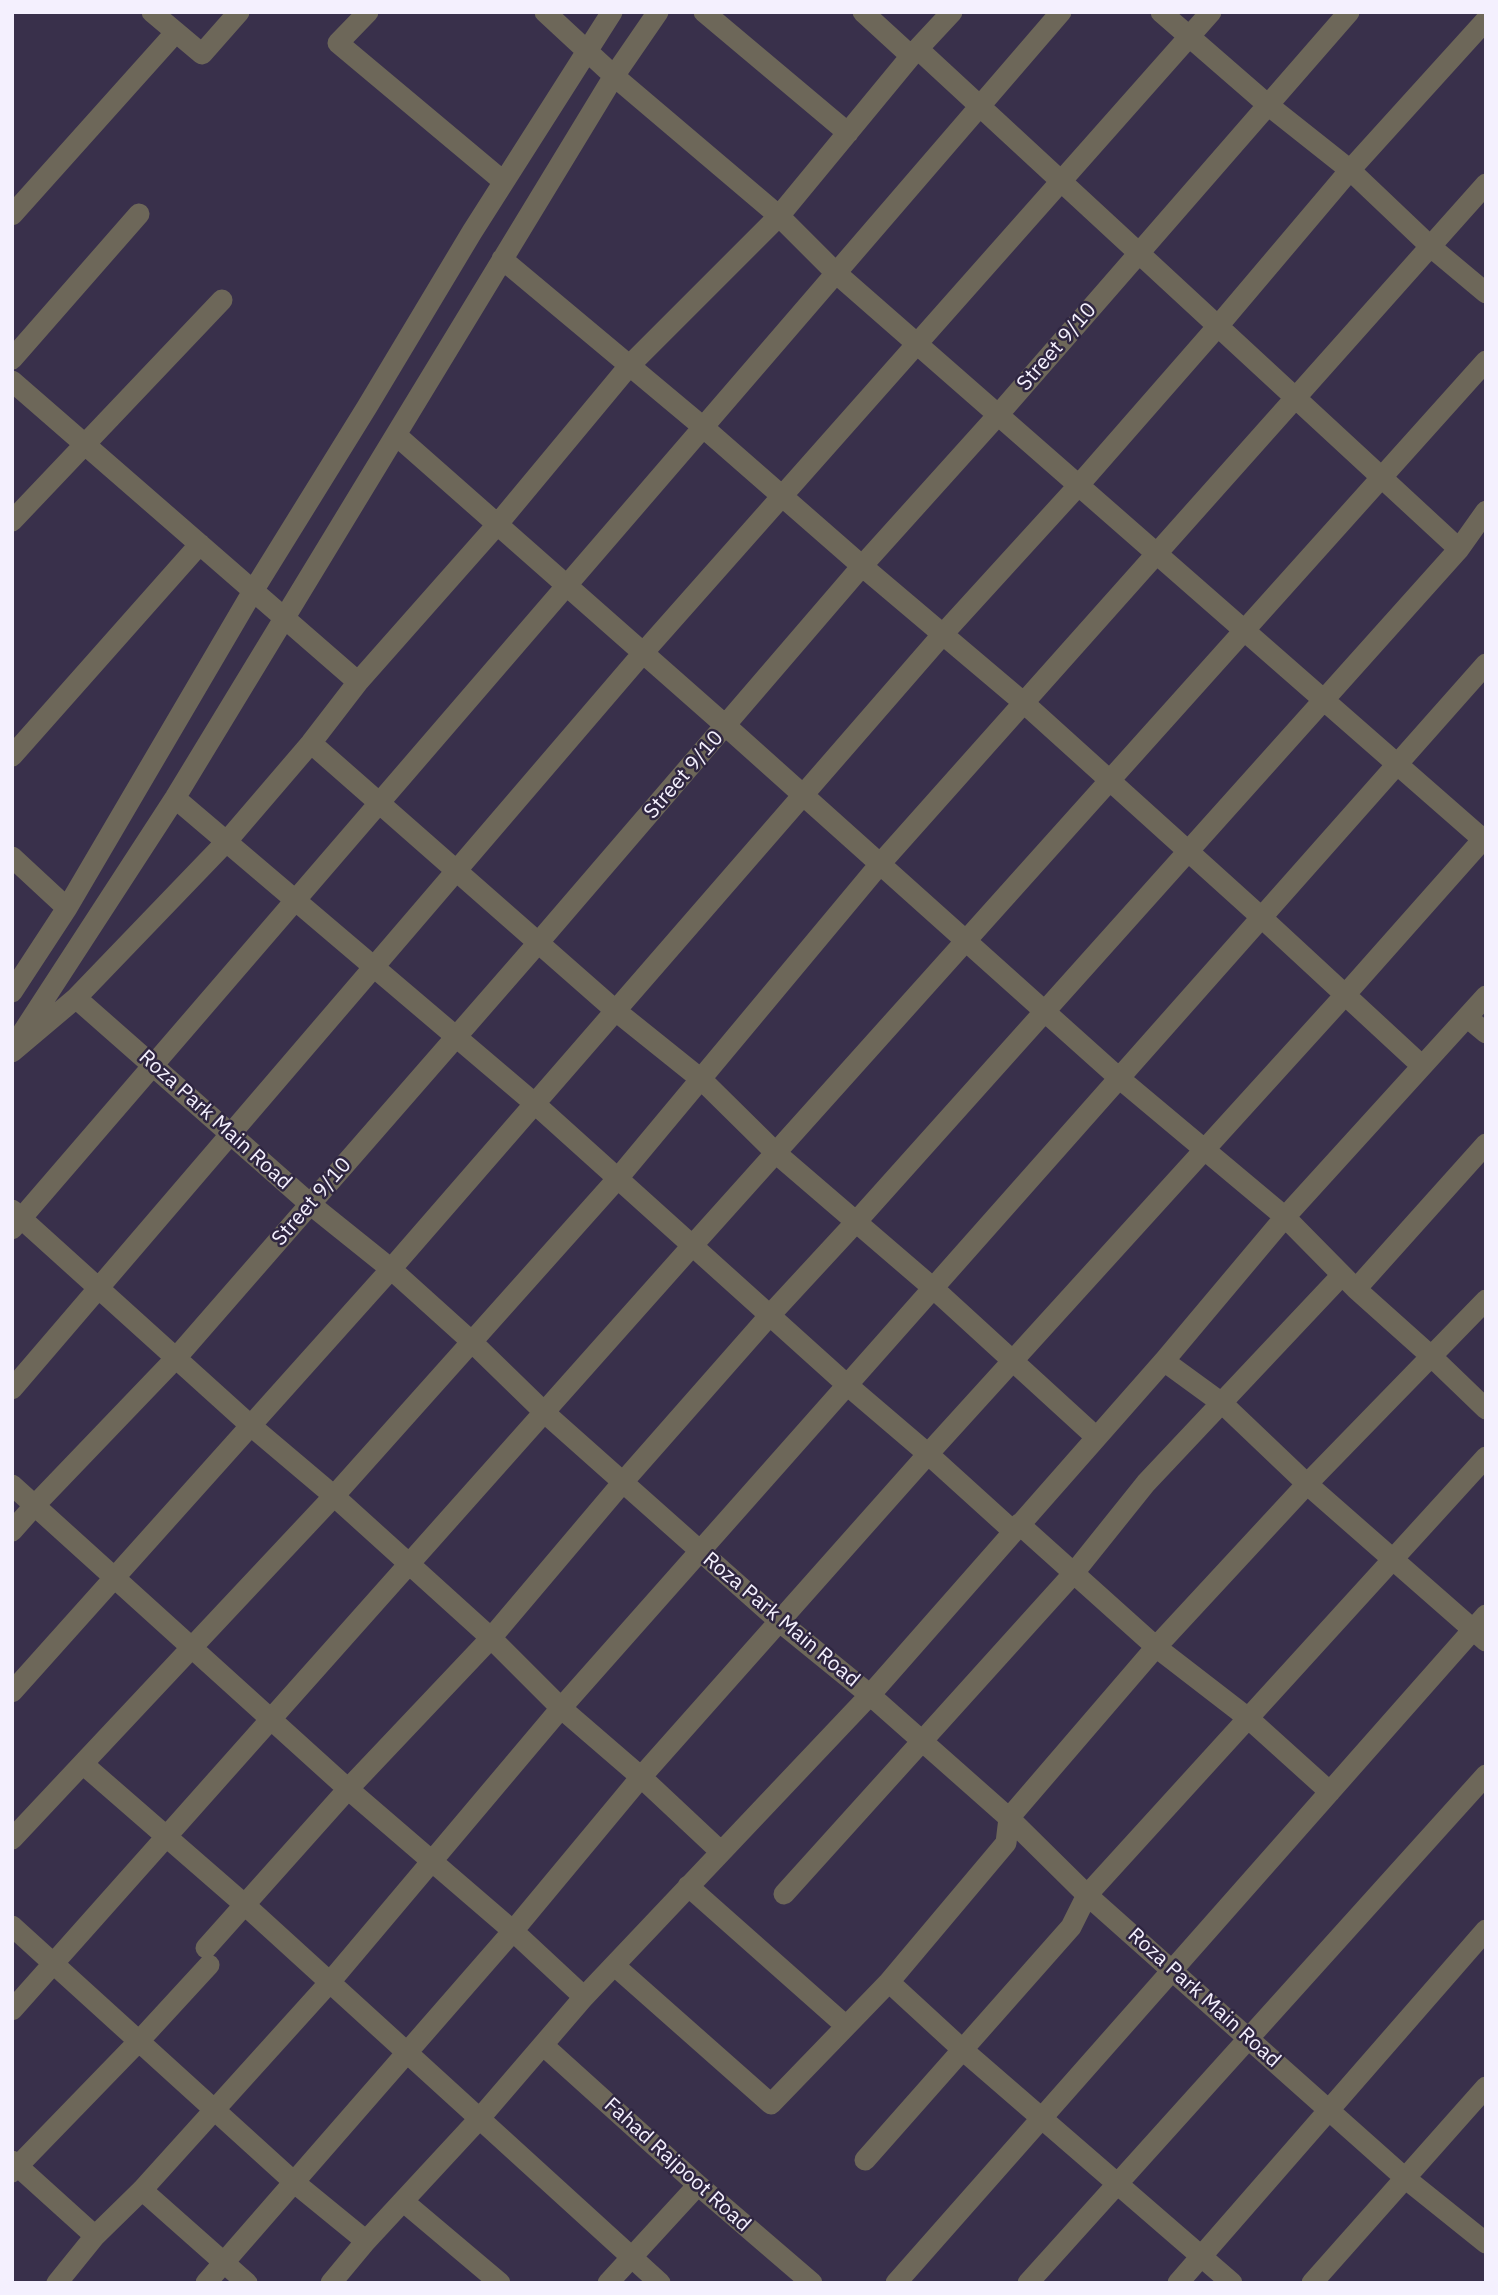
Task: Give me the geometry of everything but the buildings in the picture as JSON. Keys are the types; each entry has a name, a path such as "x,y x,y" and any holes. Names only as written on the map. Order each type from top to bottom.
{"street":[{"path":"152,12 202,54 239,12"},
{"path":"368,12 338,43 504,182"},
{"path":"206,2283 513,1931 641,1777 779,1621 1485,839 916,344 836,273 779,216 614,76 545,12"},
{"path":"12,992 67,908 253,591 504,182 612,12"},
{"path":"12,1051 175,798 614,76 658,12"},
{"path":"704,12 848,133"},
{"path":"863,12 980,107 1459,549"},
{"path":"12,1051 76,998 227,841 311,743 358,682 496,526 629,366 779,216 914,53 952,12"},
{"path":"720,1851 641,1777 561,1709 491,1638 334,1496 250,1425 99,1287 16,1219 154,1065 568,587 1061,12"},
{"path":"1161,12 1268,105 1350,170 1431,247 1486,293"},
{"path":"12,1389 643,653 1211,12"},
{"name":"Street 9/10","path":"12,1531 176,1357 538,943 862,566 998,415 1349,12"},
{"path":"12,1692 391,1269 943,634 1078,486 1350,170 1486,20"},
{"path":"12,215 176,32"},
{"path":"12,1839 334,1496 619,1177 880,864 1486,184"},
{"path":"12,359 139,214"},
{"path":"502,259 782,494 862,566 1024,703 1261,917 1420,1066"},
{"path":"12,521 222,300"},
{"path":"12,2010 692,1246 1486,361"},
{"path":"12,381 358,682"},
{"path":"396,435 1119,1078 1285,1217 1349,1282 1486,1409"},
{"path":"95,2236 14,2166 140,2040 208,1956 245,1905 348,1789 491,1638 770,1315 1459,549 1486,511"},
{"path":"12,755 200,544"},
{"path":"57,2283 95,2236 142,2190 330,1982 561,1709 846,1384 1486,664"},
{"path":"311,743 616,1011 702,1080 777,1154 933,1289 1096,1437"},
{"path":"175,798 619,1177 846,1384 1157,1647 1248,1718 1330,1792"},
{"path":"12,857 67,908"},
{"path":"335,2282 366,2241 480,2118 584,1997 870,1695 1164,1361 1285,1217 1486,996"},
{"name":"Roza Park Main Road","path":"76,998 310,1204 391,1269 545,1413 779,1621 870,1695 1009,1818 1087,1895 1405,2178 1482,2234"},
{"path":"1468,1018 1486,1033"},
{"path":"785,1894 1073,1574 1146,1483 1486,1144"},
{"path":"615,1966 771,2104 889,1982 1006,1843 1009,1818 1157,1647 1307,1484 1486,1300"},
{"path":"896,2283 1330,1792 1481,1628 1392,1559 1307,1484 1223,1404 1164,1361"},
{"path":"865,2160 1072,1927 1087,1895 1486,1457"},
{"path":"12,1485 348,1789 513,1931 584,1997"},
{"path":"83,1764 245,1905 660,2283"},
{"path":"1028,2283 1486,1775"},
{"path":"688,1886 846,2026"},
{"path":"12,1926 295,2183 366,2241"},
{"path":"1178,2283 1483,1939"},
{"path":"889,1982 964,2051 1232,2283"},
{"name":"Fahad Rajpoot Road","path":"544,2046 698,2185 812,2283"},
{"path":"1312,2283 1486,2087"},
{"path":"608,2283 698,2185"},
{"path":"142,2190 247,2283"},
{"path":"404,2202 500,2283"}]}
